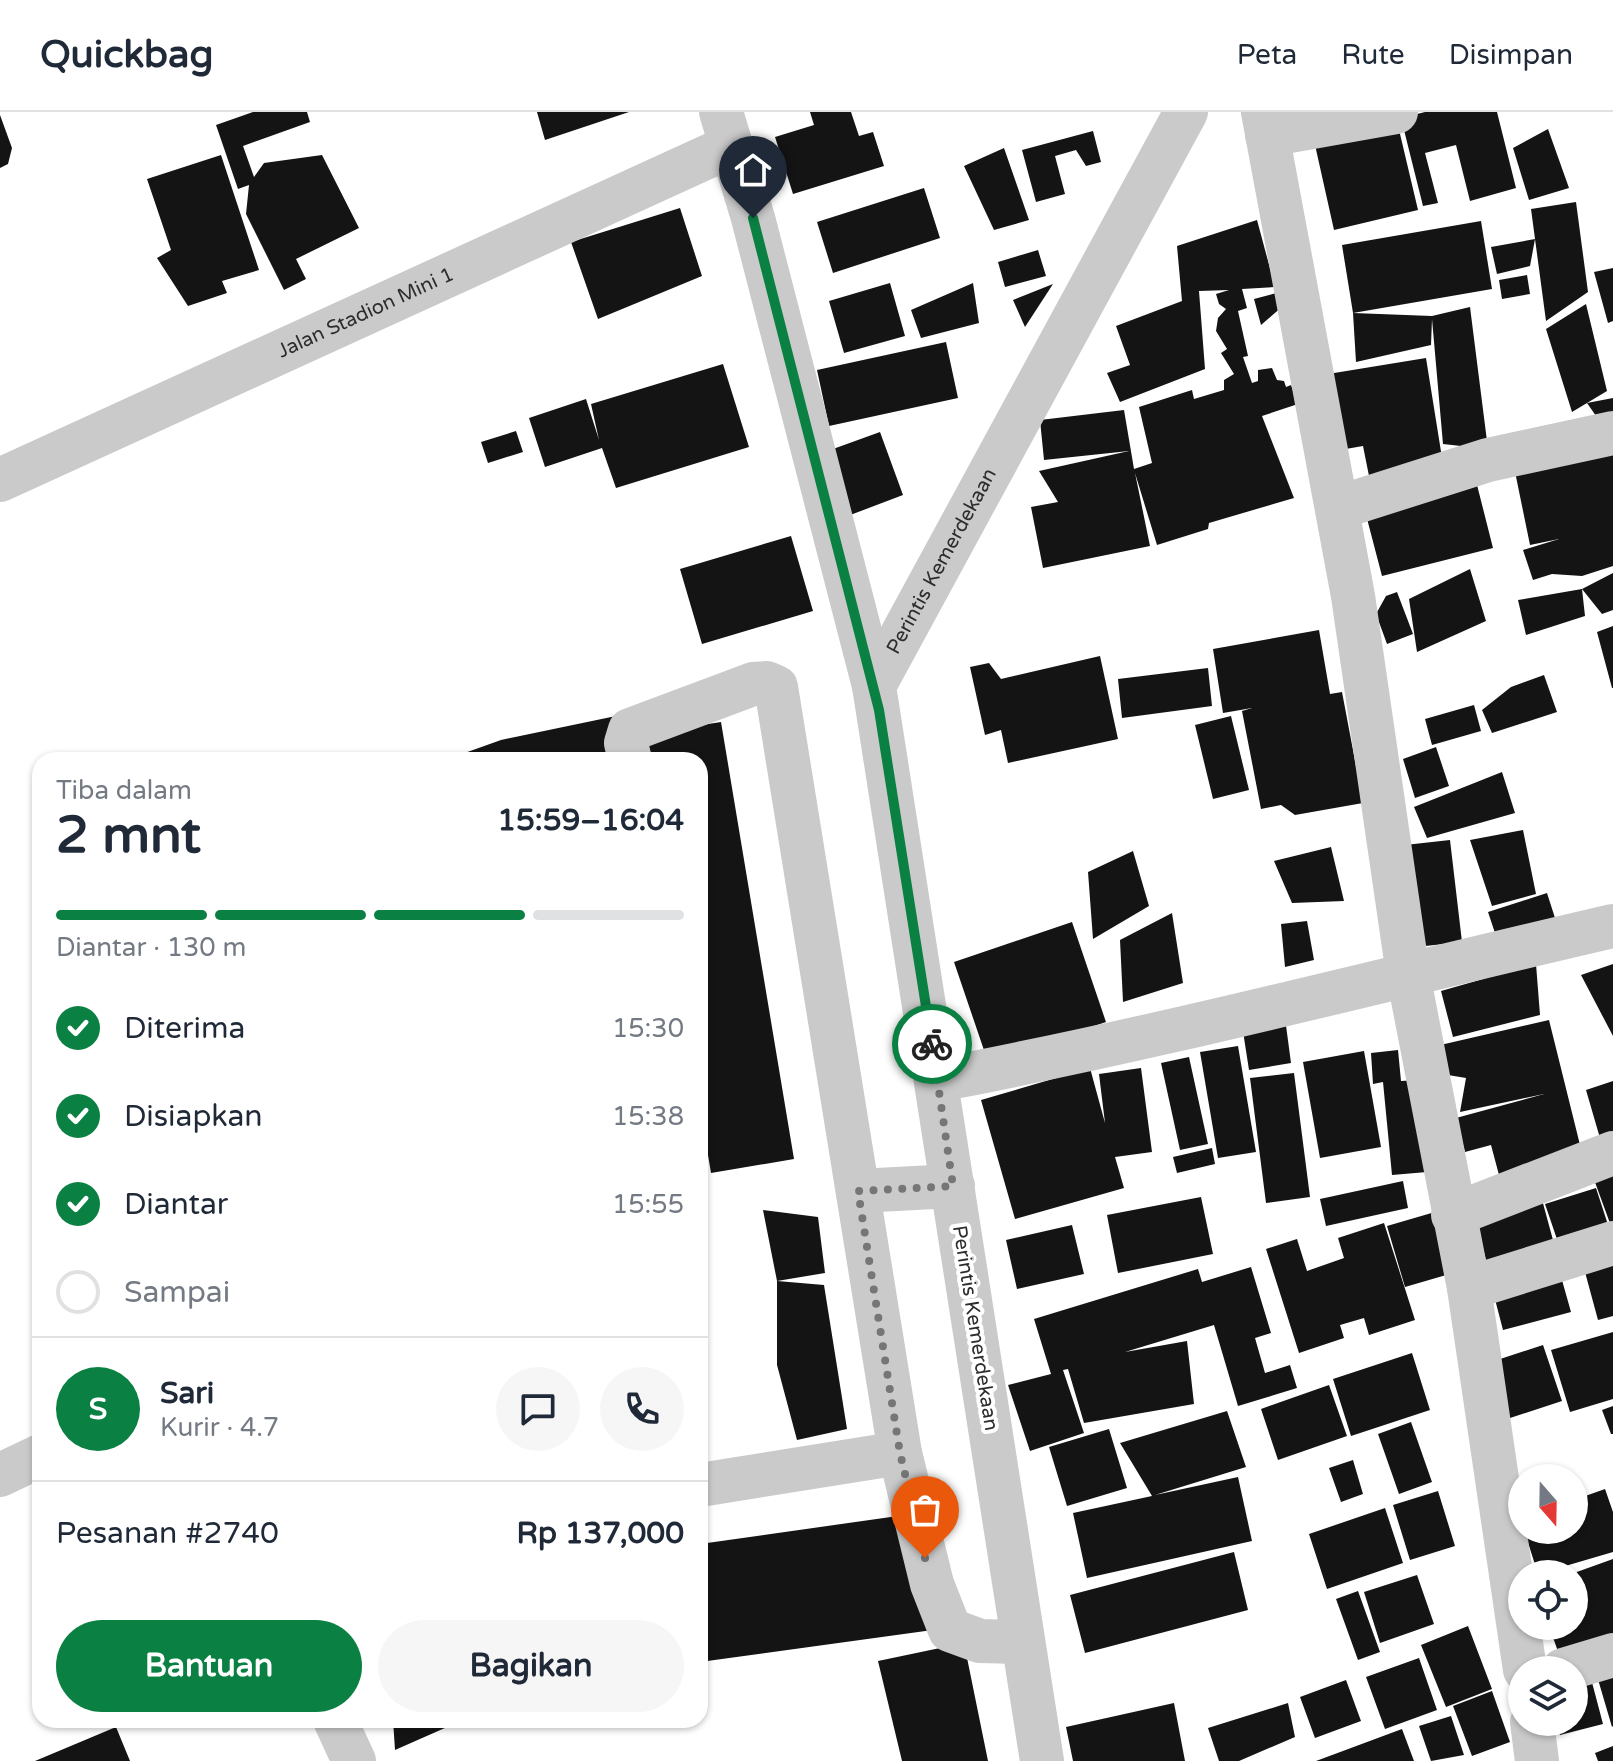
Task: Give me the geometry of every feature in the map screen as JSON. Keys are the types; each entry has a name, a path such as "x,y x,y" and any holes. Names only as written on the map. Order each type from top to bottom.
{"street":[{"name":"Perintis Kemerdekaan","path":"1042,1761 874,686 1186,112"},
{"path":"1396,112 1265,124 1337,508 1408,974 1469,1288 1523,1656"},
{"path":"726,129 874,686"},
{"name":"Jalan Stadion Mini 1","path":"0,480 726,129"},
{"path":"1337,508 1488,460 1613,433"},
{"path":"628,752 626,743 630,730 753,684 767,683 776,687 900,1453 932,1584 950,1630 980,1641 1022,1642"},
{"path":"938,1080 1059,1057 1613,926"},
{"path":"1453,1215 1613,1153"},
{"path":"858,1191 953,1186"},
{"path":"1469,1288 1613,1243"},
{"path":"708,1484 900,1453"},
{"path":"0,1475 32,1460"},
{"path":"1588,1662 1613,1655"},
{"path":"339,1728 354,1761"},
{"path":"1534,1736 1537,1761"}],"building":[{"path":"253,112 307,112 310,122 243,146 254,177 264,163 322,155 359,228 296,259 306,279 284,290 246,214 249,185 238,189 216,125"},
{"path":"537,112 629,112 545,140"},
{"path":"810,112 851,112 859,136 873,132 884,166 793,194 775,137 814,125"},
{"path":"1425,112 1497,112 1516,188 1470,201 1456,145 1425,153 1438,203 1423,206 1401,118"},
{"path":"0,115 12,148 8,164 0,168"},
{"path":"1396,117 1418,210 1334,230 1313,136"},
{"path":"1548,129 1569,188 1529,200 1513,148"},
{"path":"1093,131 1101,162 1086,166 1076,150 1055,156 1065,194 1036,202 1022,150"},
{"path":"1004,148 1029,220 994,230 964,166"},
{"path":"221,155 259,270 222,281 227,293 188,306 157,258 171,250 147,179"},
{"path":"924,188 940,238 833,273 817,222"},
{"path":"1576,202 1588,292 1546,321 1531,209"},
{"path":"680,208 702,276 598,319 571,242"},
{"path":"1257,220 1275,287 1242,289 1247,308 1238,311 1248,356 1243,357 1252,383 1258,381 1258,370 1272,368 1277,380 1284,381 1286,387 1291,385 1298,404 1262,416 1294,498 1209,523 1208,529 1157,545 1135,473 1150,546 1043,568 1031,507 1058,502 1039,471 1129,451 1044,460 1040,420 1124,410 1134,469 1152,463 1139,407 1192,390 1194,399 1224,390 1224,380 1234,374 1221,353 1227,349 1216,331 1218,318 1226,309 1219,304 1216,294 1229,290 1199,291 1205,369 1120,402 1107,373 1130,365 1116,326 1182,301 1177,246"},
{"path":"1481,221 1492,289 1353,313 1342,245"},
{"path":"1535,239 1530,266 1497,274 1491,247"},
{"path":"1038,250 1046,276 1005,287 998,262"},
{"path":"1613,268 1613,321 1608,323 1594,272"},
{"path":"1527,275 1530,294 1502,299 1499,280"},
{"path":"890,283 905,336 844,353 829,301"},
{"path":"973,283 979,323 921,338 911,310"},
{"path":"1053,284 1025,327 1013,300"},
{"path":"1280,292 1284,305 1261,325 1254,299"},
{"path":"1586,304 1607,391 1572,412 1546,329"},
{"path":"1470,307 1488,449 1443,444 1432,319 1431,345 1356,362 1353,313 1432,316"},
{"path":"946,342 958,398 829,426 817,370"},
{"path":"1426,358 1443,464 1369,476 1363,446 1340,450 1328,374"},
{"path":"723,364 749,447 616,488 602,448 545,467 529,418 586,399 599,440 591,404"},
{"path":"1613,398 1613,424 1603,426 1587,403"},
{"path":"516,431 523,452 488,463 481,442"},
{"path":"880,432 903,495 845,517 822,453"},
{"path":"1613,452 1613,566 1582,576 1552,574 1533,580 1523,550 1559,539 1530,545 1513,462"},
{"path":"1474,473 1493,548 1382,576 1365,511"},
{"path":"791,536 813,611 702,644 680,569"},
{"path":"1470,569 1486,621 1417,652 1409,599"},
{"path":"1613,573 1613,610 1602,614 1582,589"},
{"path":"1582,589 1585,616 1526,635 1518,600"},
{"path":"1397,592 1413,634 1387,644 1376,614 1386,596"},
{"path":"1613,626 1613,688 1612,688 1597,632"},
{"path":"1319,630 1330,694 1342,692 1363,803 1295,815 1281,805 1261,809 1242,711 1252,708 1223,713 1213,649"},
{"path":"1100,656 1118,739 1008,763 1001,730 985,735 970,667 989,663 1001,679"},
{"path":"1208,668 1212,706 1122,718 1118,679"},
{"path":"1544,675 1557,712 1492,733 1482,710 1511,687"},
{"path":"1474,705 1481,731 1432,745 1425,719"},
{"path":"616,716 623,752 467,752 501,740"},
{"path":"1231,716 1249,790 1213,799 1195,725"},
{"path":"721,722 794,1159 711,1173 708,1155 708,752 640,752 637,735"},
{"path":"1436,747 1449,786 1415,798 1403,759"},
{"path":"1502,772 1515,813 1427,838 1414,807"},
{"path":"1523,830 1536,894 1492,906 1470,840"},
{"path":"1450,840 1462,942 1407,948 1396,846"},
{"path":"1331,847 1344,901 1292,903 1274,861"},
{"path":"1133,851 1149,906 1093,939 1088,872"},
{"path":"1547,893 1555,918 1496,936 1488,912"},
{"path":"1172,913 1183,983 1123,1002 1120,940"},
{"path":"1307,921 1314,960 1285,967 1281,924"},
{"path":"1072,922 1106,1022 988,1062 954,962"},
{"path":"1536,964 1540,1015 1453,1037 1441,991"},
{"path":"1613,964 1613,1036 1581,975"},
{"path":"1285,1018 1291,1063 1249,1070 1242,1025"},
{"path":"1549,1020 1582,1153 1499,1175 1491,1145 1465,1152 1456,1118 1544,1094 1460,1112 1466,1078 1442,1074 1436,1046"},
{"path":"1238,1046 1256,1152 1218,1158 1200,1052"},
{"path":"1398,1050 1401,1081 1418,1080 1427,1172 1392,1175 1383,1082 1373,1084 1371,1053"},
{"path":"1364,1051 1381,1147 1320,1158 1303,1062"},
{"path":"1189,1057 1208,1144 1180,1150 1161,1063"},
{"path":"1090,1068 1105,1123 1099,1074 1141,1068 1152,1152 1115,1157 1124,1188 1015,1219 981,1100"},
{"path":"1294,1073 1310,1197 1266,1203 1250,1078"},
{"path":"1613,1081 1613,1142 1602,1145 1586,1090"},
{"path":"1212,1148 1215,1164 1177,1173 1173,1157"},
{"path":"1613,1167 1613,1225 1611,1226 1592,1174"},
{"path":"1403,1181 1408,1208 1326,1226 1320,1199"},
{"path":"1596,1188 1611,1234 1561,1251 1545,1204"},
{"path":"1541,1196 1556,1251 1488,1268 1474,1214"},
{"path":"1201,1197 1213,1254 1118,1273 1107,1215"},
{"path":"763,1210 818,1217 825,1273 777,1281"},
{"path":"1435,1212 1453,1273 1405,1287 1387,1226"},
{"path":"1384,1223 1415,1320 1369,1335 1364,1318 1340,1325 1344,1338 1299,1353 1266,1249 1297,1239 1307,1271 1344,1258 1338,1238"},
{"path":"1072,1225 1084,1274 1017,1289 1006,1240"},
{"path":"1613,1252 1613,1316 1598,1320 1582,1261"},
{"path":"1558,1266 1571,1312 1503,1330 1491,1284"},
{"path":"1251,1267 1271,1333 1255,1338 1265,1373 1290,1365 1297,1388 1238,1406 1214,1325 1125,1352 1187,1341 1194,1404 1084,1423 1068,1369 1063,1370 1084,1433 1030,1451 1008,1385 1051,1374 1034,1319 1198,1269 1202,1282"},
{"path":"777,1281 824,1285 847,1429 797,1440 777,1365"},
{"path":"1613,1332 1613,1399 1570,1412 1551,1350"},
{"path":"1543,1345 1562,1401 1510,1418 1491,1362"},
{"path":"1412,1353 1430,1410 1351,1436 1333,1379"},
{"path":"1329,1385 1347,1436 1278,1460 1261,1409"},
{"path":"1613,1406 1613,1434 1611,1434 1602,1410"},
{"path":"1227,1411 1246,1467 1155,1495 1238,1477 1252,1541 1087,1578 1073,1513 1152,1496 1120,1443"},
{"path":"1411,1422 1432,1482 1399,1494 1378,1434"},
{"path":"1109,1429 1127,1488 1067,1506 1049,1447"},
{"path":"1353,1460 1363,1494 1341,1502 1329,1468"},
{"path":"1605,1489 1613,1512 1613,1552 1586,1560 1534,1560 1528,1544 1588,1544 1588,1495"},
{"path":"1438,1491 1455,1546 1410,1560 1393,1505"},
{"path":"1385,1508 1403,1563 1327,1589 1309,1534"},
{"path":"912,1514 940,1629 708,1661 708,1543"},
{"path":"1234,1552 1248,1610 1085,1653 1070,1595"},
{"path":"1613,1559 1613,1645 1582,1656 1560,1656 1554,1640 1588,1640 1588,1568"},
{"path":"1417,1575 1434,1624 1380,1643 1364,1592"},
{"path":"1358,1591 1380,1652 1358,1660 1336,1599"},
{"path":"1468,1626 1492,1689 1446,1707 1421,1645"},
{"path":"964,1643 988,1761 902,1761 878,1661"},
{"path":"1419,1658 1437,1710 1385,1729 1366,1677"},
{"path":"1588,1671 1603,1724 1588,1728"},
{"path":"1613,1671 1613,1726 1612,1727 1597,1676"},
{"path":"1346,1680 1361,1721 1315,1738 1300,1697"},
{"path":"1492,1691 1510,1742 1472,1756 1453,1706"},
{"path":"1174,1703 1185,1761 1073,1761 1066,1727"},
{"path":"1288,1703 1295,1737 1239,1761 1219,1761 1208,1728"},
{"path":"1451,1716 1464,1755 1431,1761 1419,1726"},
{"path":"116,1728 130,1761 35,1761"},
{"path":"394,1728 445,1728 395,1750"},
{"path":"1402,1729 1414,1761 1316,1761"},
{"path":"1613,1746 1613,1761 1598,1761 1595,1753"}],"way so far":[{"path":"925,1558 900,1453 858,1191 953,1186 932,1044"}],"route":[{"path":"753,218 874,686 932,1044"}]}
